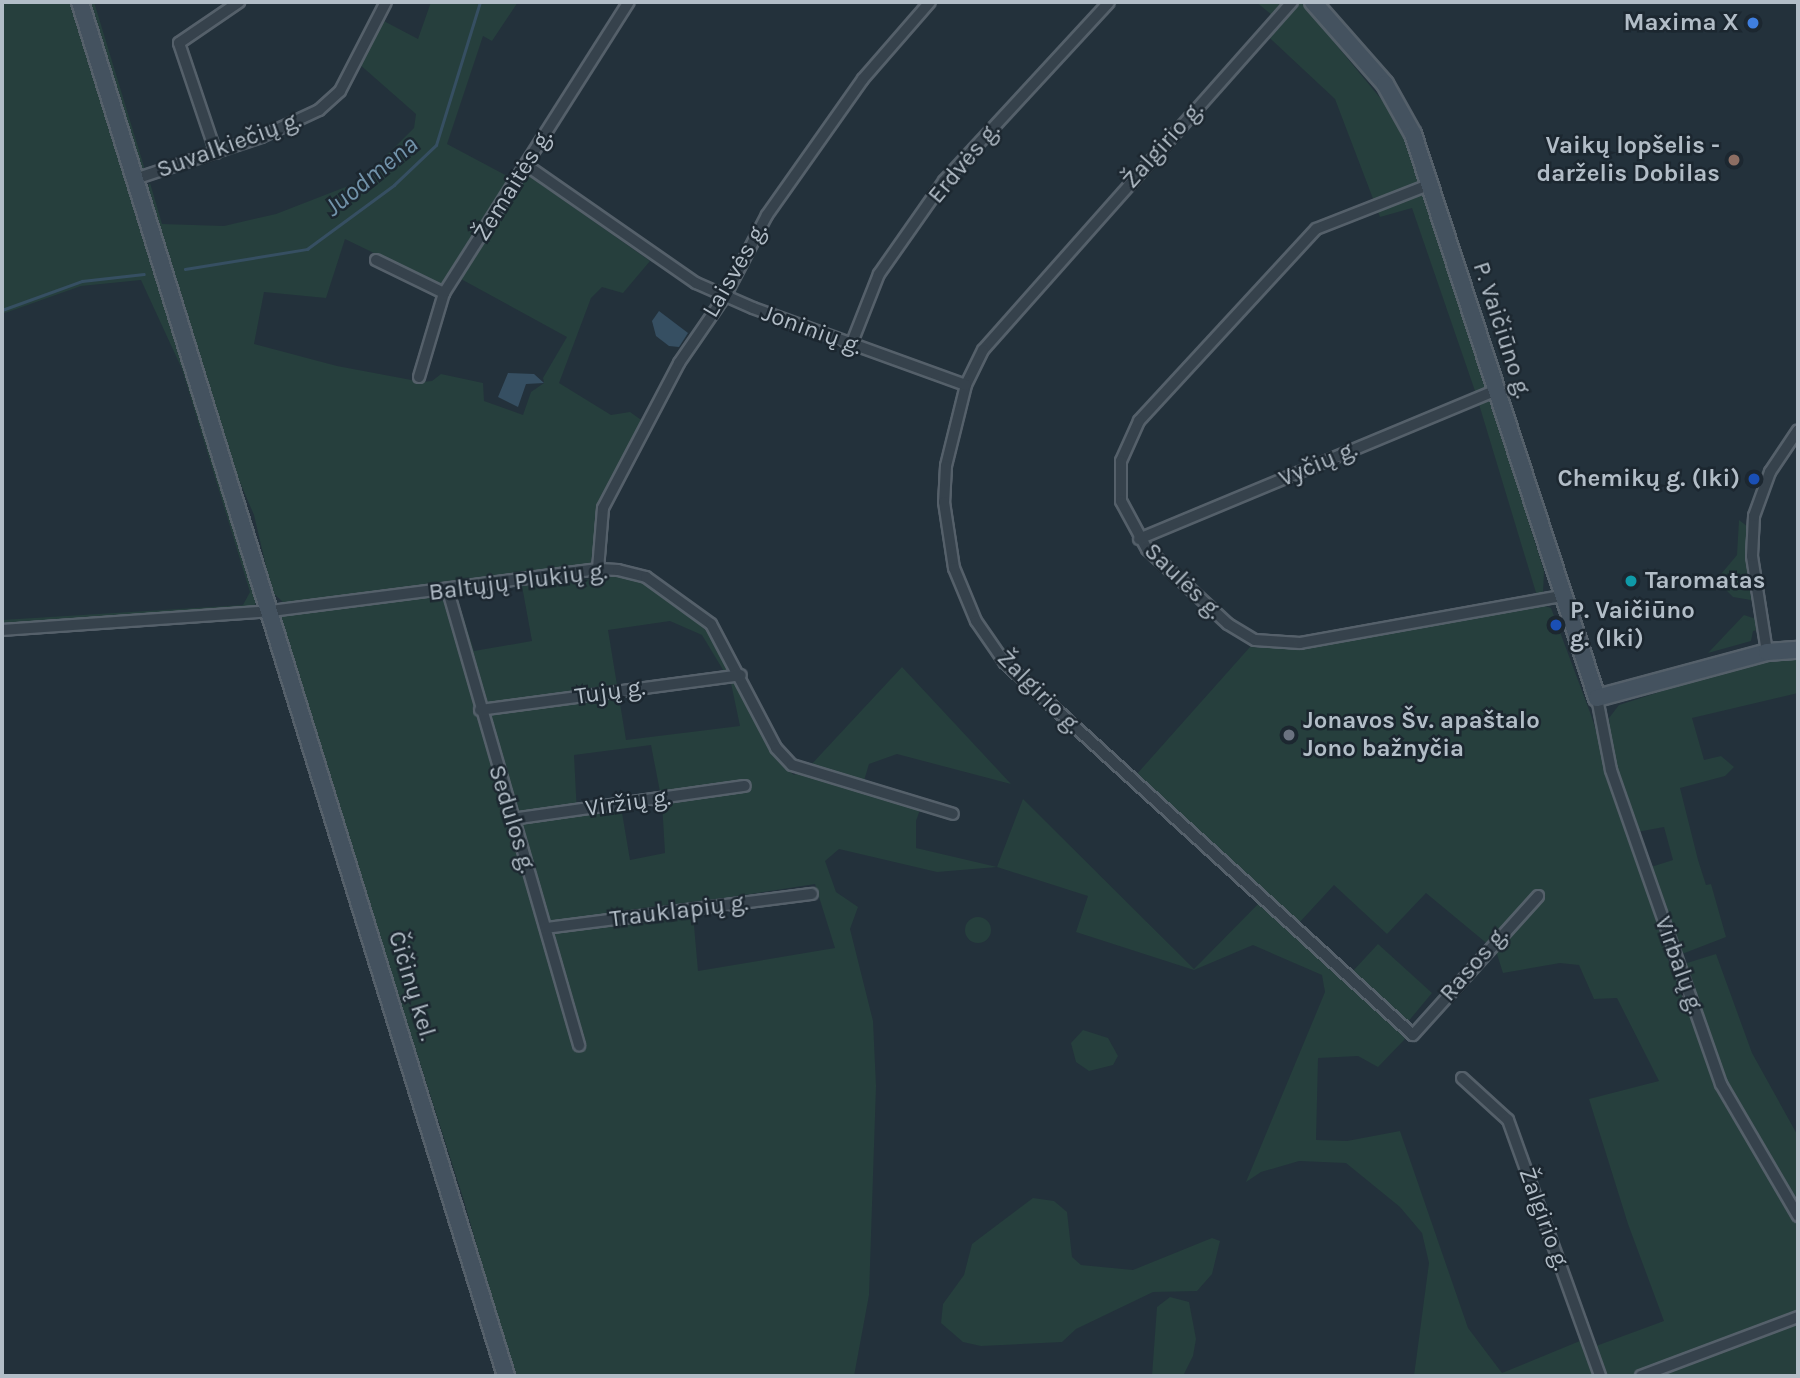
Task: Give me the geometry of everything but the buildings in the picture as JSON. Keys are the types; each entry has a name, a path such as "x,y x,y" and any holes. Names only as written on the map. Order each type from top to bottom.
{"main road":[{"name":"Čičinų kel.","path":"80,2 506,1376"},
{"name":"P. Vaičiūno g.","path":"1314,2 1396,101 1431,184 1597,698"},
{"path":"1597,698 1767,652 1798,650"}],"street":[{"path":"216,153 179,43 239,2"},
{"name":"Suvalkiečių g.","path":"135,179 216,153 299,121 333,100 386,2"},
{"name":"Žemaitės g.","path":"419,377 444,293 629,2"},
{"name":"Laisvės g.","path":"598,569 603,508 614,482 694,337 725,296 767,215 863,79 930,2"},
{"name":"Erdvės g.","path":"851,345 879,274 944,181 1108,2"},
{"name":"Žalgirio g.","path":"1292,2 1000,327 966,385 946,466 947,534 954,568 976,621 998,652 1041,699 1413,1035"},
{"name":"Joninių g.","path":"526,165 668,266 725,296 851,345 966,385"},
{"name":"Saulės g.","path":"1431,184 1316,229 1139,421 1121,461 1121,501 1139,539 1228,624 1255,640 1300,643 1562,596"},
{"path":"376,260 444,293"},
{"name":"Vyčių g.","path":"1139,539 1497,390"},
{"path":"1767,652 1752,556 1754,516 1770,472 1798,430"},
{"name":"Baltųjų Plukių g.","path":"2,630 271,611 448,591 598,569 646,577 699,613 741,675 776,748 792,765 953,814"},
{"name":"Sedulos g.","path":"448,591 480,710 579,1046"},
{"name":"Tujų g.","path":"480,710 741,675"},
{"name":"Virbalų g.","path":"1597,698 1611,769 1721,1084 1798,1216"},
{"name":"Viržių g.","path":"512,820 745,786"},
{"name":"Trauklapių g.","path":"546,928 812,894"},
{"name":"Rasos g.","path":"1413,1035 1538,896"},
{"name":"Žalgirio g.","path":"1462,1078 1508,1120 1600,1376"},
{"path":"1641,1376 1798,1317"}],"green space":[{"path":"2,2 74,2 258,600 254,606 2,625 2,620 243,605 250,592 182,369 141,280 81,286 2,314"},
{"path":"85,2 94,2 145,170 139,166"},
{"path":"431,2 518,2 492,41 483,36 447,144 509,177 519,169 650,261 623,293 602,287 591,298 559,383 611,415 630,412 644,422 599,500 591,562 581,569 284,603 272,592 254,515 236,473 146,190 150,183 162,224 224,226 276,214 361,181 414,128 416,114 358,63 380,19 418,39","holes":["345,239 442,286 450,273 567,337 543,378 544,383 531,392 523,415 484,401 483,383 441,374 432,381 422,382 337,366 254,344 264,292 326,298"]},
{"path":"1256,2 1301,2 1395,116 1419,173 1544,571 1543,593 1537,596 1475,391 1412,208 1380,217 1335,99 1260,29 1272,15"},
{"path":"1739,520 1748,527 1751,600 1733,597 1716,580 1737,555"},
{"path":"619,576 645,580 694,615 710,634 782,765 794,775 809,767 902,667 1011,784 897,754 869,764 863,784 923,801 916,821 916,848 997,867 937,872 839,849 825,861 836,892 858,907 850,929 873,1021 876,1086 869,1295 854,1376 514,1376 464,1201 279,620 286,612 456,594 474,651 532,641 522,586","holes":["670,621 702,635 731,683 740,726 626,740 608,630","651,745 662,802 665,853 630,860 621,807 577,814 574,755","815,884 835,948 698,971 692,903"]},
{"path":"1540,604 1551,608 1591,715 1671,968 1716,954 1752,1053 1798,1136 1798,1376 1414,1376 1429,1263 1422,1233 1400,1207 1346,1163 1299,1161 1261,1172 1246,1182 1325,992 1322,975 1253,945 1194,970 1076,932 1088,896 997,867 1023,799 1194,969 1267,895 1136,775 1250,647 1296,649","holes":["1334,885 1387,934 1426,893 1496,951 1503,973 1560,963 1579,965 1594,999 1617,998 1659,1081 1589,1099 1628,1224 1664,1321 1596,1346 1592,1336 1502,1373 1468,1328 1400,1131 1347,1141 1316,1140 1318,1058 1358,1056 1378,1067 1405,1039 1402,1029 1432,993 1378,944 1352,972 1298,924"]},
{"path":"1744,615 1756,619 1758,630 1753,631 1751,641 1708,653"},
{"path":"1798,656 1798,693 1692,718 1704,760 1721,756 1734,767 1725,776 1680,788 1698,860 1706,885 1711,884 1726,937 1682,954 1651,867 1673,860 1664,827 1637,832 1612,749 1609,718 1619,705 1747,663"},
{"path":"978,917 987,921 991,930 987,939 978,943 969,939 965,930 969,921"},
{"path":"1083,1030 1108,1038 1118,1056 1113,1065 1089,1071 1076,1062 1071,1043"},
{"path":"1033,1198 1054,1201 1067,1212 1072,1257 1081,1265 1133,1270 1212,1238 1220,1241 1212,1274 1197,1291 1153,1292 1076,1329 1062,1342 981,1346 963,1342 941,1323 943,1304 964,1275 972,1244"},
{"path":"1170,1297 1189,1302 1196,1339 1193,1356 1183,1376 1152,1376 1157,1307"}],"water":[{"path":"659,311 688,333 679,347 669,346 656,336 652,321"},
{"path":"508,373 534,374 544,383 526,384 518,407 498,397"}],"waterway":[{"name":"Juodmena","path":"185,269 307,249 394,185 436,145 480,2"},
{"name":"Juodmena","path":"2,310 82,281 144,274"}],"place":[{"name":"Maxima X","path":"1753,23"},
{"name":"Vaikų lopšelis - darželis Dobilas","path":"1734,160"},
{"name":"Chemikų g. (Iki)","path":"1754,479"},
{"name":"Taromatas","path":"1631,581"},
{"name":"P. Vaičiūno g. (Iki)","path":"1556,625"},
{"name":"Jonavos Šv. apaštalo Jono bažnyčia","path":"1289,735"}]}
